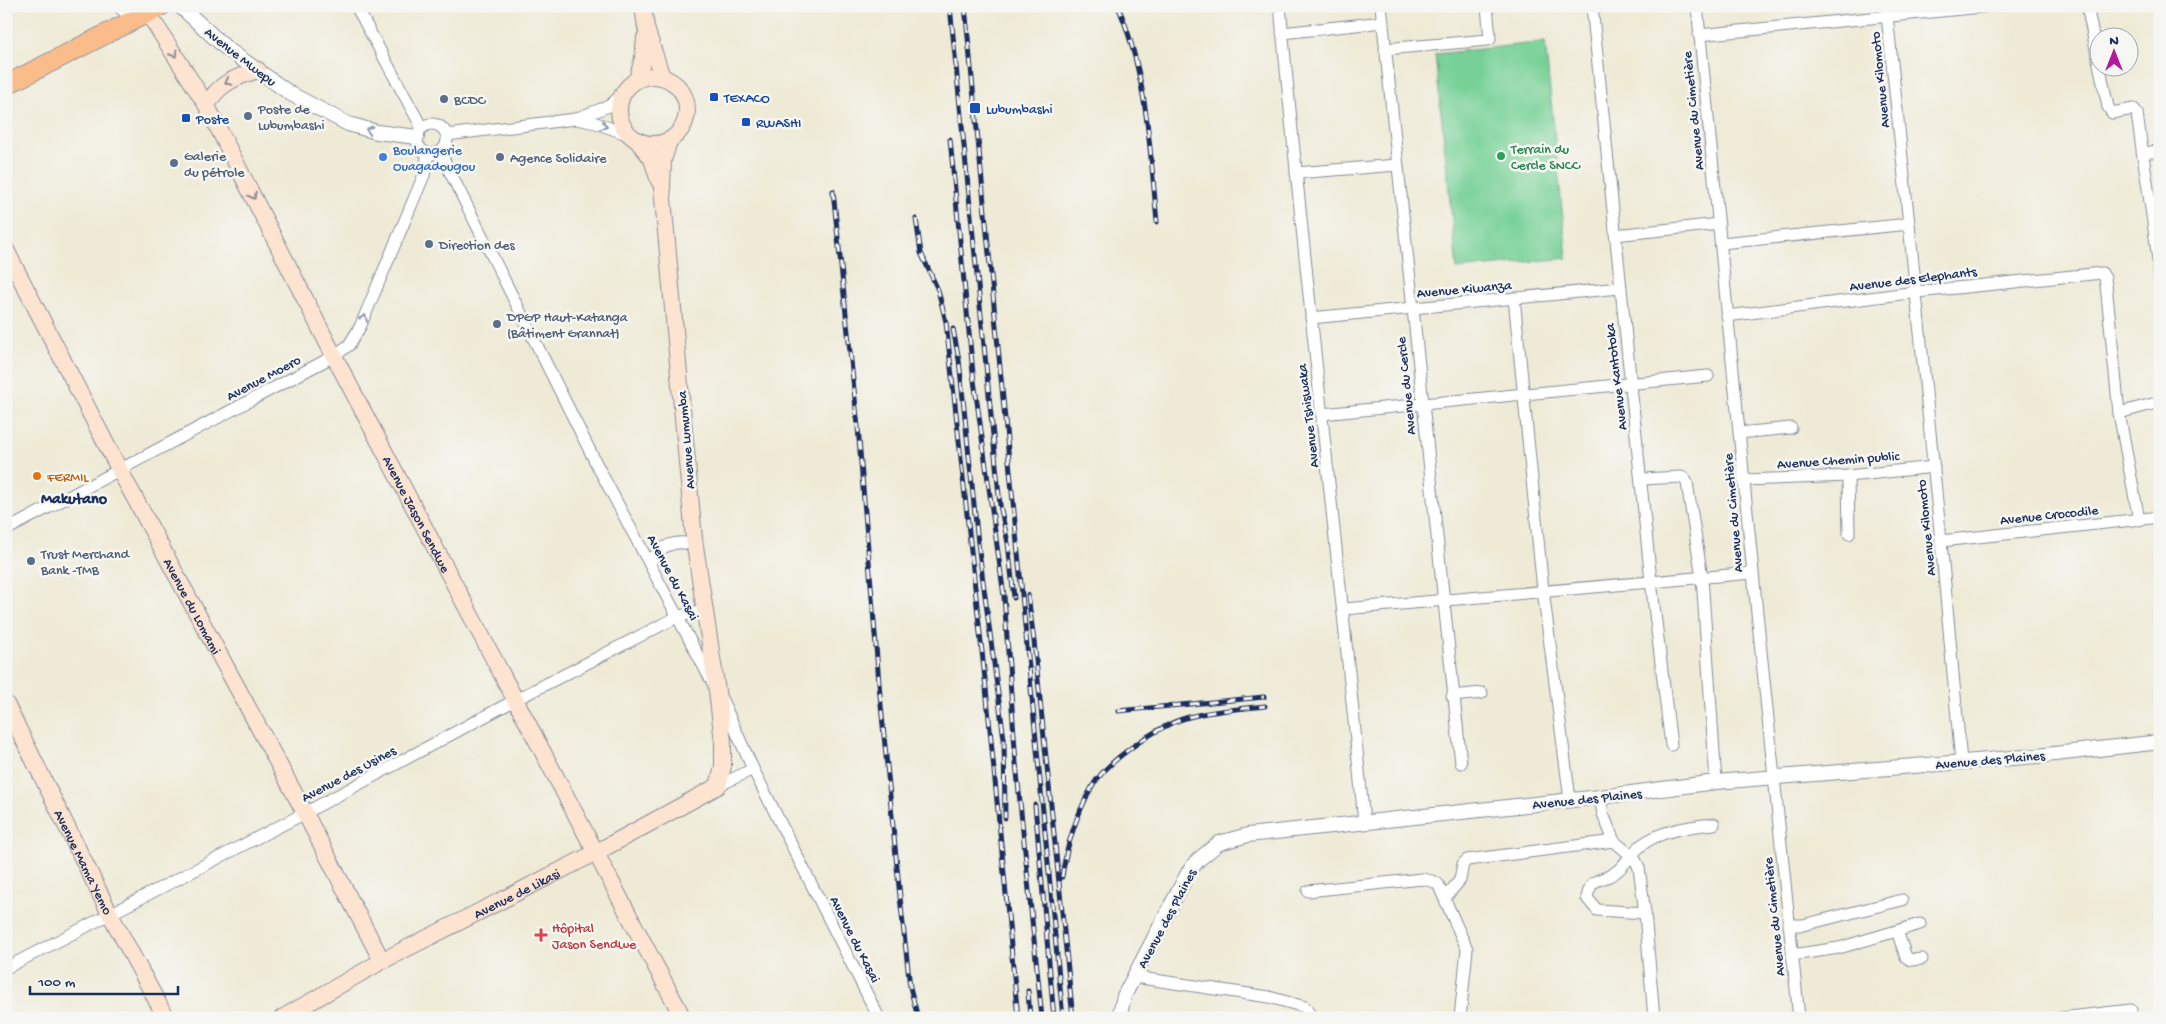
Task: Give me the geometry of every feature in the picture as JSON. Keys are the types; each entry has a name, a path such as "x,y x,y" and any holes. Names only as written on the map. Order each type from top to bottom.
{"highway":[{"path":"6,85 148,13"}],"main road":[{"path":"643,6 646,28 662,77"},
{"name":"Avenue Jason Sendwe","path":"148,13 207,106 334,356 683,1018"},
{"path":"646,28 643,58 636,80 623,94 619,107 620,120 652,160 662,188"},
{"path":"207,106 212,96 223,84 258,70"},
{"path":"636,80 649,76 670,80 681,90 688,109 682,128 669,141 663,160 662,188"},
{"path":"635,138 650,144 669,141"},
{"name":"Avenue Lumumba","path":"662,188 695,547 717,691 723,749 723,766 718,786"},
{"name":"Avenue du Lomami","path":"6,250 119,469 305,813 382,961"},
{"name":"Avenue Mama Yemo","path":"6,704 110,914 166,1018"},
{"name":"Avenue de Likasi","path":"282,1018 382,961 595,853 718,786"}],"street":[{"path":"120,6 148,13"},
{"name":"Avenue Mwepu","path":"180,6 226,48 291,94 348,124 377,132 420,132"},
{"name":"Avenue du Kasai","path":"356,6 420,132 420,147 434,153 678,616 717,691 752,769 879,1018"},
{"name":"Avenue Tshiswaka","path":"1280,6 1310,318 1344,609 1364,822"},
{"name":"Avenue du Cercle","path":"1381,6 1452,696 1461,763"},
{"path":"1385,49 1490,39 1487,6"},
{"name":"Avenue Kantotoka","path":"1592,6 1620,288 1642,478 1651,581 1671,745"},
{"name":"Avenue du Cimetière","path":"1696,6 1752,573 1799,1018"},
{"path":"1700,36 1886,12 1992,6"},
{"path":"2087,6 2091,28"},
{"name":"Avenue Kilomoto","path":"1886,12 1934,467 1961,762"},
{"path":"1282,32 1383,22"},
{"path":"2101,78 2110,112 2136,110 2142,153 2158,230 2160,280"},
{"path":"447,135 575,119 608,106 623,94"},
{"path":"575,119 596,123 635,138"},
{"path":"420,132 428,125 440,126 447,135 446,145 434,153"},
{"path":"2142,153 2160,151"},
{"name":"Avenue Moero","path":"6,530 334,356 349,345 360,326 434,153"},
{"path":"1296,173 1397,166"},
{"path":"1615,235 1719,224"},
{"path":"1721,244 1908,224"},
{"name":"Avenue des Elephants","path":"1727,316 1916,292 2102,273 2105,278 2119,413"},
{"name":"Avenue Kiwanza","path":"1310,318 1620,288"},
{"path":"1514,298 1525,393 1543,590 1570,800"},
{"path":"1322,414 1708,376"},
{"path":"2139,520 2119,413 2160,402"},
{"path":"1739,434 1791,428"},
{"name":"Avenue Chemin public","path":"1744,480 1848,476 1934,467"},
{"path":"1848,476 1849,534"},
{"path":"1642,478 1681,477 1686,480 1702,576 1716,782"},
{"name":"Avenue Crocodile","path":"1941,541 2160,517"},
{"path":"650,564 657,552 673,544 688,543 695,547"},
{"path":"1344,609 1752,573"},
{"name":"Avenue des Usines","path":"6,968 305,813 516,699 678,616 695,613 704,608"},
{"path":"1452,696 1482,693"},
{"name":"Avenue des Plaines","path":"1119,1018 1124,996 1188,873 1210,849 1219,843 1248,835 1600,797 1716,782 1961,762 2160,742"},
{"name":"Avenue de Likasi","path":"718,786 752,769"},
{"path":"1600,797 1602,814 1614,841 1635,859 1639,868 1654,1018"},
{"path":"1645,913 1597,910 1586,898 1589,888 1596,880 1615,873 1630,855 1644,843 1676,830 1714,824"},
{"path":"1445,898 1460,880 1464,864 1467,860 1614,841"},
{"path":"1308,891 1427,880 1438,884 1468,949 1460,1018"},
{"path":"1789,925 1803,925 1902,900"},
{"path":"1792,955 1838,948 1920,924"},
{"path":"1897,931 1906,957 1911,960 1922,959"},
{"path":"1134,978 1269,997 1305,1006 1312,1018"},
{"path":"2061,1018 2131,1010"}],"green space":[{"name":"Terrain du Cercle SNCC","path":"1545,42 1567,258 1457,269 1435,54"}],"railway":[{"path":"950,6 1000,505 1008,543 1014,598"},
{"path":"965,6 1063,1018"},
{"path":"1118,6 1128,32 1141,85 1146,113 1157,222"},
{"path":"950,139 973,373 1004,596 1016,763 1042,1018"},
{"path":"833,191 858,427 880,695 900,897 910,987 918,1018"},
{"path":"916,219 921,253 938,290 946,322 986,688 1018,1018"},
{"path":"953,329 959,360 978,543 1004,739 1005,818"},
{"path":"1028,595 1073,1018"},
{"path":"1118,711 1264,697"},
{"path":"1062,877 1073,831 1087,797 1099,776 1123,754 1152,734 1181,720 1211,712 1265,706"},
{"path":"1035,805 1054,1018"},
{"path":"1028,991 1030,1018"}],"place":[{"name":"TEXACO","path":"714,97"},
{"name":"BCDC","path":"444,99"},
{"name":"Lubumbashi","path":"975,108"},
{"name":"Poste de Lubumbashi","path":"248,116"},
{"name":"Poste","path":"186,118"},
{"name":"RWASHI","path":"746,122"},
{"name":"Terrain du Cercle SNCC","path":"1501,156"},
{"name":"Boulangerie Ouagadougou","path":"383,157"},
{"name":"Agence Solidaire","path":"500,157"},
{"name":"Galerie du pétrole","path":"174,163"},
{"name":"Direction des","path":"429,244"},
{"name":"DPGP Haut-Katanga (Bâtiment Grannat)","path":"497,324"},
{"name":"FERMIL","path":"37,476"},
{"name":"Trust Merchand Bank -TMB","path":"31,561"},
{"name":"Hôpital Jason Sendwe","path":"541,935"}],"district":[{"name":"Makutano","path":"74,497"}]}
